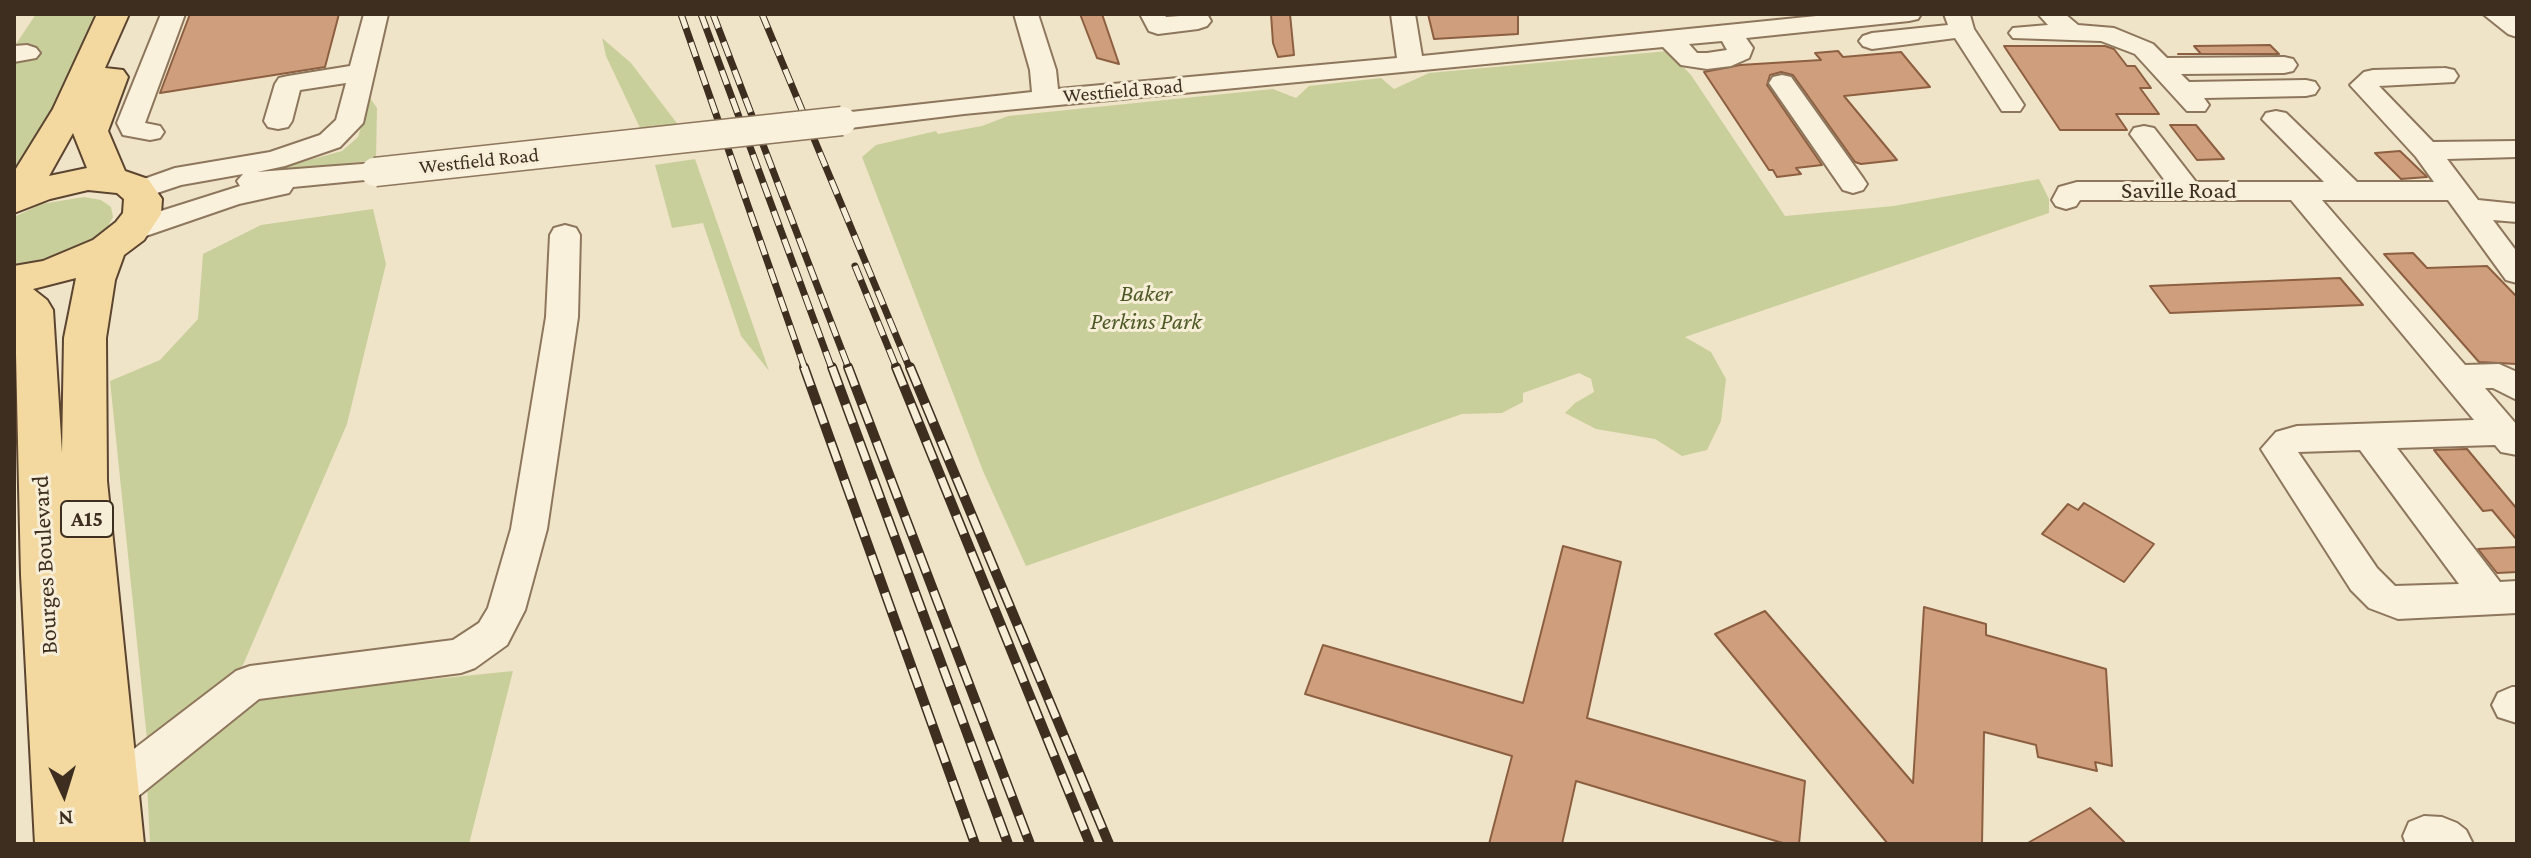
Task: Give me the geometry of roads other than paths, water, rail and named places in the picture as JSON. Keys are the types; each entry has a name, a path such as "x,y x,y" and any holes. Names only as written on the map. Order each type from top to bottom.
{"main road":[{"path":"15,201 70,109 113,14"},
{"name":"A15","path":"118,240 142,214 143,199 90,131 138,14"},
{"path":"15,201 64,183 133,184"},
{"path":"14,279 48,274 79,263 118,240"},
{"name":"Bourges Boulevard","path":"114,818 84,481 85,338 95,280 118,240"},
{"name":"Bourges Boulevard","path":"14,295 33,310 45,575 63,844"}],"street":[{"path":"150,132 133,129 131,123 173,14"},
{"path":"133,184 275,160 330,141 349,123 376,14"},
{"path":"1026,14 1043,70 1046,98"},
{"path":"1152,14 1158,26 1198,21 1195,14"},
{"path":"1403,14 1411,65"},
{"name":"Westfield Road","path":"133,184 182,187 338,176 1046,98 1411,65 1668,37 1691,24 1756,58 1909,14"},
{"path":"2050,14 2072,33"},
{"path":"2495,14 2517,29"},
{"path":"1668,37 1690,60 1756,58 1942,34 1959,21 2011,105"},
{"path":"2022,33 2105,33 2144,49 2189,98 2306,88"},
{"path":"1756,58 1853,184"},
{"path":"2159,66 2284,65"},
{"path":"2445,76 2373,78 2364,82 2365,88 2418,143 2517,273"},
{"path":"278,121 288,84 360,85"},
{"path":"2276,119 2349,190"},
{"path":"2144,134 2187,190"},
{"path":"2418,143 2517,149"},
{"name":"Westfield Road","path":"118,240 233,196 338,176"},
{"path":"2298,190 2510,440"},
{"name":"Saville Road","path":"2066,200 2069,193 2077,191 2349,190 2462,200 2517,213"},
{"path":"114,818 250,683 461,656 493,634 506,610 529,529 562,317 565,235"},
{"path":"2455,377 2499,376 2517,388"},
{"path":"2369,437 2504,598"},
{"path":"2504,598 2398,603 2382,597 2364,579 2278,449 2288,441 2297,439 2510,440"}],"railway":[{"path":"681,14 805,369"},
{"path":"701,14 832,369"},
{"path":"713,14 849,369"},
{"path":"762,14 910,369"},
{"path":"855,266 897,369"},
{"path":"804,367 975,844"},
{"path":"832,367 1008,844"},
{"path":"848,367 1030,844"},
{"path":"896,367 1090,844"},
{"path":"910,367 1109,844"}],"park label":[{"name":"Baker Perkins Park","path":"1146,308"}]}
